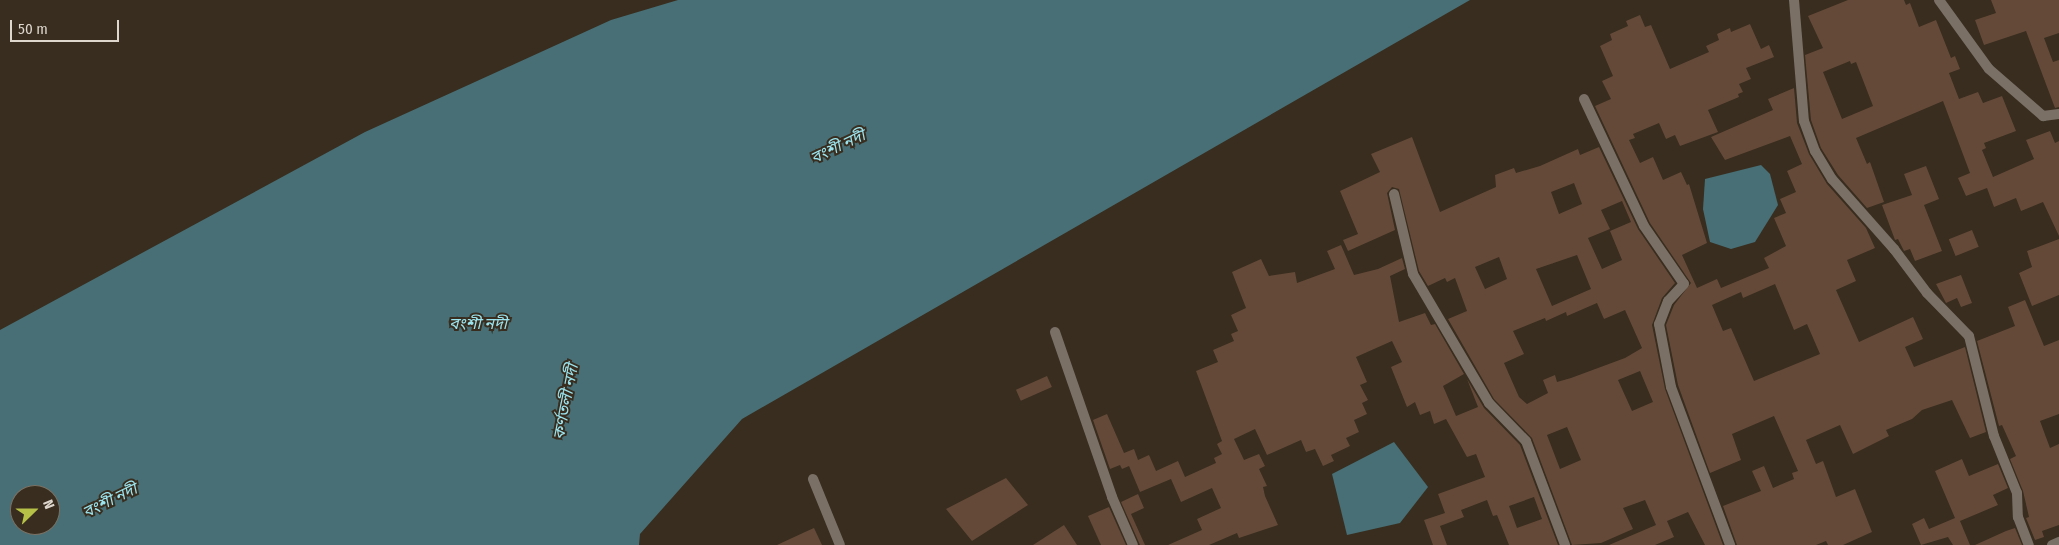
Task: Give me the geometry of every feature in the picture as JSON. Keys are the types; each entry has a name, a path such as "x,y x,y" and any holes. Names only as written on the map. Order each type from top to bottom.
{"street":[{"path":"1794,0 1804,120 1815,151 1832,178 1894,249 1927,293 1968,336 1994,436 2017,493 2018,517 2029,545"},
{"path":"1939,0 1989,69 2043,116 2059,114"},
{"path":"1584,99 1644,226 1684,284 1668,301 1659,324 1671,387 1730,545"},
{"path":"1394,194 1413,274 1489,403 1526,441 1565,545"},
{"path":"1055,332 1112,497 1133,545"},
{"path":"813,479 840,545"},
{"path":"2052,545 2059,542"}],"water":[{"path":"678,0 1470,0 742,419 640,534 639,545 0,545 0,330 365,132 611,20"},
{"path":"1761,165 1770,174 1778,205 1755,242 1731,249 1710,242 1703,209 1705,179"},
{"path":"1394,442 1428,487 1400,523 1347,535 1332,474"}],"building":[{"path":"1848,0 1904,0 1906,5 1910,3 1919,27 1936,20 1951,58 1955,56 1960,69 1949,73 1959,99 1978,92 1983,103 2002,96 2016,131 1984,143 1986,148 1982,150 1993,177 2034,159 2026,140 2050,131 2055,143 2059,141 2059,236 2043,202 2021,211 2016,198 1994,207 1987,188 1966,196 1958,178 1970,173 1943,101 1856,138 1867,164 1870,162 1884,202 1867,208 1838,175 1821,148 1811,120 1805,55 1823,48 1808,16","holes":["1850,61 1851,64 1856,62 1873,106 1842,119 1823,72"]},
{"path":"1991,0 2059,0 2059,33 2044,38 2053,62 2059,60 2059,107 2055,108 2026,31 1984,45 1975,20 1996,13"},
{"path":"1640,15 1645,27 1651,25 1670,69 1709,52 1706,46 1719,40 1717,34 1730,28 1731,32 1750,24 1761,49 1769,45 1774,57 1746,68 1751,79 1739,84 1743,92 1738,94 1739,97 1708,110 1718,132 1680,146 1675,135 1666,139 1659,123 1633,134 1635,138 1629,140 1640,163 1653,157 1663,180 1681,172 1687,185 1689,184 1707,243 1682,255 1697,288 1717,279 1721,288 1769,268 1764,258 1786,246 1774,218 1786,213 1780,199 1796,192 1787,171 1802,164 1790,136 1725,160 1711,137 1773,110 1768,99 1794,88 1797,123 1809,154 1827,184 1866,228 1875,248 1847,260 1856,281 1836,290 1859,342 1913,317 1923,339 1905,347 1914,367 1965,347 1986,432 1970,438 1952,400 1922,410 1912,419 1886,430 1889,436 1853,454 1840,425 1806,440 1816,464 1823,461 1836,497 1855,489 1872,532 1843,545 1828,545 1826,541 1816,545 1737,545 1723,506 1761,491 1752,471 1764,466 1773,488 1794,479 1792,473 1798,471 1774,416 1732,434 1741,460 1710,473 1678,385 1666,325 1674,305 1691,283 1650,223 1595,106 1611,99 1602,81 1613,76 1600,46 1612,40 1610,34 1628,26 1626,21","holes":["1775,284 1794,330 1807,324 1820,354 1754,381 1731,328 1723,331 1712,305 1741,292 1743,298"]},
{"path":"1412,137 1440,212 1496,187 1495,175 1514,168 1516,173 1540,166 1578,149 1580,155 1599,147 1638,229 1675,283 1662,298 1652,325 1665,389 1723,545 1705,545 1688,512 1667,521 1674,537 1655,545 1609,545 1656,525 1645,500 1623,508 1633,529 1601,543 1572,545 1532,438 1494,399 1448,319 1467,311 1455,278 1447,282 1445,278 1428,286 1419,271 1399,189 1392,187 1387,193 1395,230 1348,251 1343,240 1358,234 1340,191 1380,172 1371,154","holes":["1574,183 1582,204 1559,214 1551,192","1622,201 1631,222 1610,231 1622,260 1602,269 1588,238 1610,229 1601,210","1577,255 1591,289 1552,306 1536,269","1499,257 1507,279 1485,289 1475,267","1597,303 1604,319 1625,310 1642,348 1625,358 1571,378 1557,382 1555,375 1543,380 1548,393 1527,404 1519,397 1504,363 1524,354 1513,331 1545,318 1546,321 1566,312 1567,316","1640,371 1653,402 1632,411 1618,380","1567,427 1581,460 1560,469 1547,435"]},
{"path":"1926,166 1939,199 1924,205 1942,251 1915,261 1910,249 1904,251 1898,239 1895,240 1882,205 1912,195 1904,174"},
{"path":"1972,230 1979,247 1956,256 1949,239"},
{"path":"2059,239 2059,295 2032,306 2019,273 2032,267 2027,251"},
{"path":"1341,245 1354,275 1378,269 1402,258 1405,269 1390,276 1399,322 1425,313 1431,325 1435,324 1464,374 1443,386 1456,416 1478,407 1467,379 1484,408 1520,445 1558,545 1509,545 1497,515 1493,516 1487,500 1461,510 1464,517 1440,526 1447,545 1433,545 1424,520 1445,513 1438,494 1485,477 1476,454 1467,457 1446,419 1434,424 1430,411 1420,415 1415,402 1407,407 1391,367 1402,362 1392,341 1356,357 1367,382 1360,385 1368,400 1362,403 1367,414 1354,420 1359,432 1346,438 1350,446 1331,455 1334,461 1323,466 1315,449 1306,452 1301,440 1267,455 1255,429 1234,439 1244,460 1259,454 1265,466 1259,469 1267,486 1263,487 1265,496 1278,525 1239,538 1237,533 1209,545 1168,545 1202,530 1197,519 1221,508 1212,488 1181,502 1171,479 1140,492 1129,466 1122,469 1120,465 1110,469 1093,420 1107,414 1124,453 1134,449 1138,460 1149,455 1156,471 1178,461 1185,477 1216,463 1214,458 1222,454 1217,444 1222,441 1196,371 1218,362 1213,350 1234,341 1231,334 1238,331 1231,315 1246,308 1232,272 1261,259 1269,276 1295,272 1297,283 1335,269 1327,251","holes":["1534,497 1542,519 1517,528 1509,506"]},
{"path":"1961,275 1972,303 1961,307 1957,298 1946,303 1936,284"},
{"path":"2025,300 2044,346 2059,340 2059,414 2040,421 2050,448 2059,444 2059,525 2042,531 2044,537 2035,540 2026,518 2029,517 2023,491 2010,459 2016,456 2002,425 1999,426 1977,341 2015,326 2008,307"},
{"path":"1047,376 1052,387 1021,401 1016,390"},
{"path":"1962,459 1969,476 1998,464 2008,488 1993,495 1998,505 1960,521 1970,545 1953,545 1948,537 1921,545 1912,524 1924,518 1929,529 1955,518 1935,471"},
{"path":"1006,478 1028,505 972,541 946,509"},
{"path":"1138,494 1144,508 1131,514 1145,545 1140,545 1121,502"},
{"path":"1109,507 1126,545 1101,545 1088,516"},
{"path":"1064,525 1077,545 1033,545"},
{"path":"814,528 822,545 777,545 805,532"},
{"path":"2015,528 2022,545 1975,545 2006,531"}],"water label":[{"name":"বংশী নদী","path":"838,147"},
{"name":"বংশী নদী","path":"478,324"},
{"name":"কর্ণতলী নদী","path":"566,402"},
{"name":"বংশী নদী","path":"110,501"}]}
